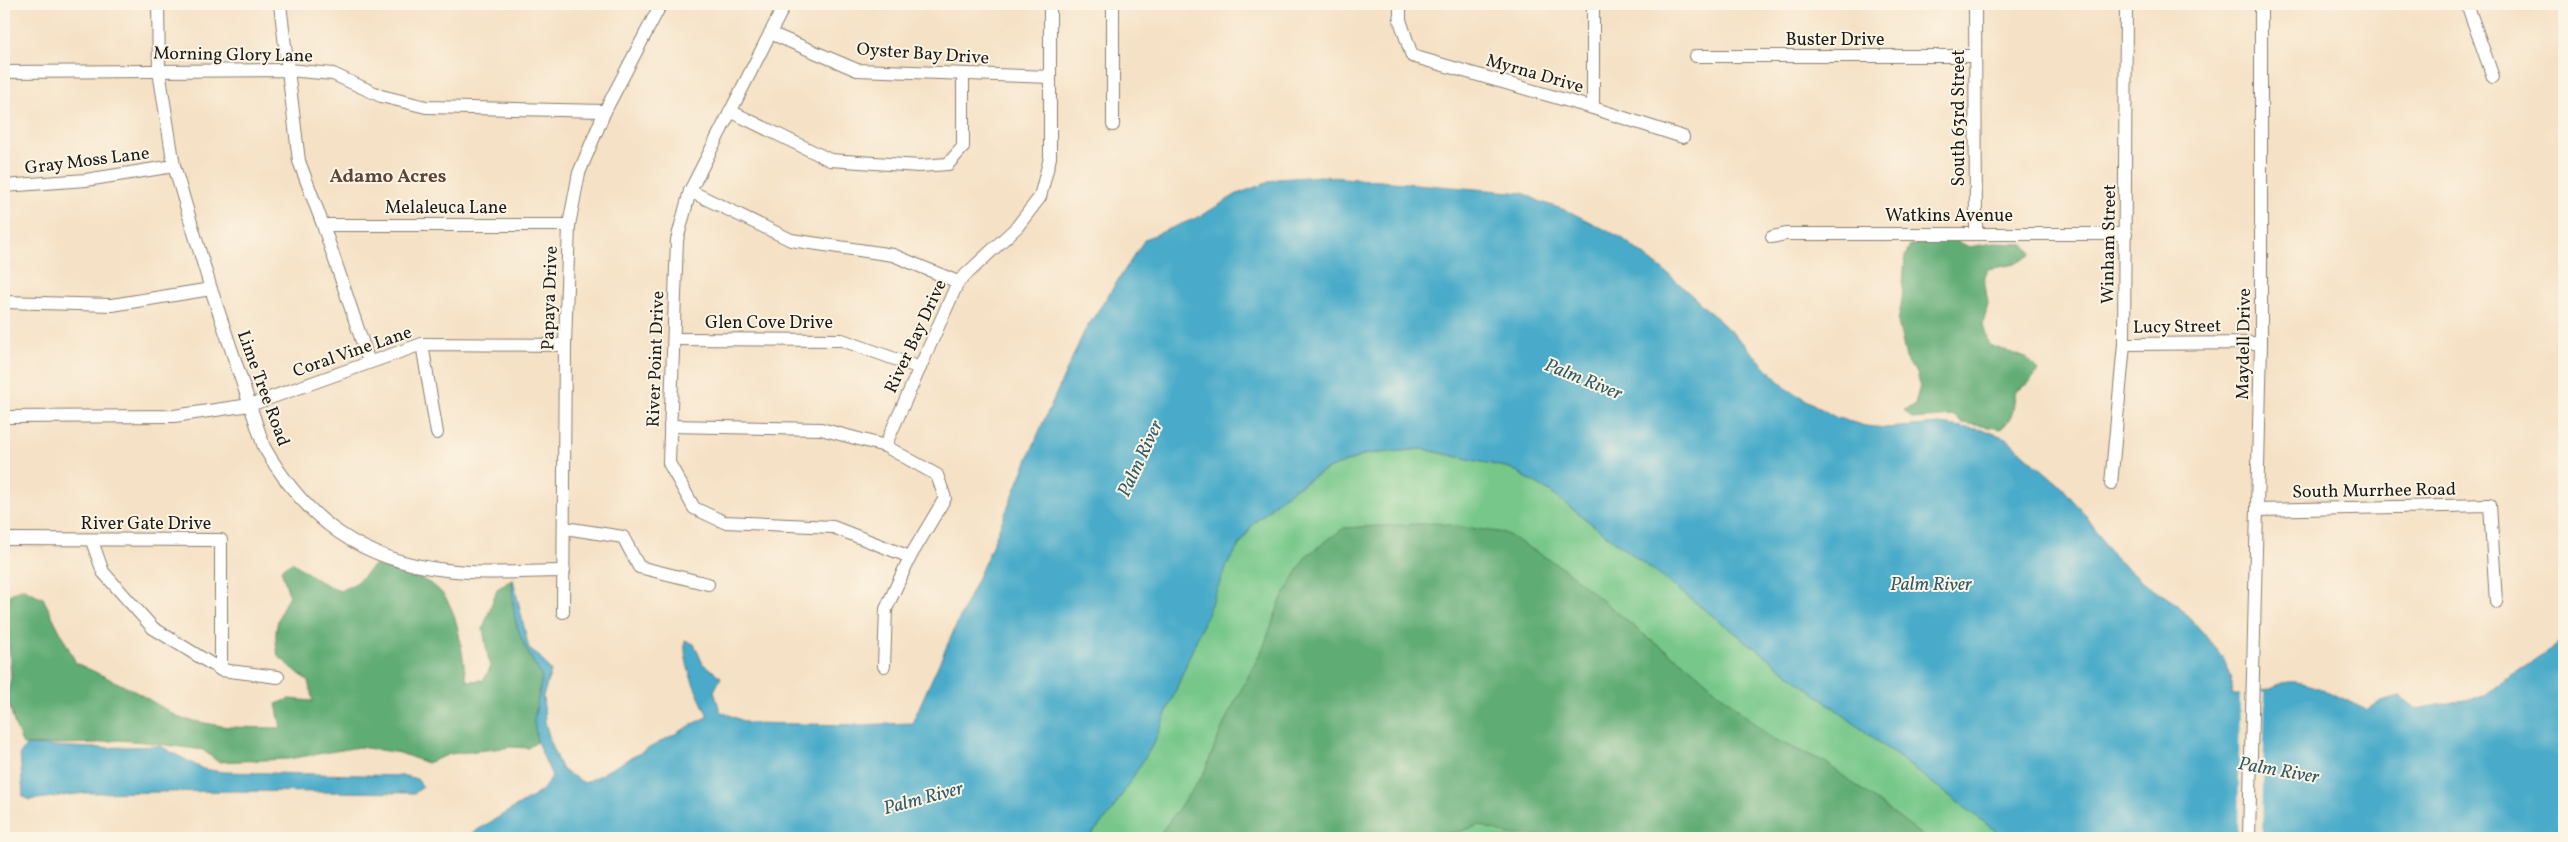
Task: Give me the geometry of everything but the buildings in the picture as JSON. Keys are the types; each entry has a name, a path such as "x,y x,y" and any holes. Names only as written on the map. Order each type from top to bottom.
{"street":[{"name":"Lime Tree Road","path":"158,4 159,71 174,166 211,289 264,447 293,492 333,530 372,553 406,563 447,570 564,571"},
{"path":"280,4 299,161 324,225 369,362"},
{"name":"Papaya Drive","path":"563,612 565,345 569,225 579,173 605,111 661,4"},
{"name":"River Point Drive","path":"785,4 690,191 677,240 669,463 694,508 724,522 833,527 910,557"},
{"name":"River Bay Drive","path":"885,446 958,282 1017,227 1040,197 1050,158 1050,4"},
{"path":"1113,4 1113,125"},
{"name":"Myrna Drive","path":"1400,4 1400,20 1412,56 1683,136"},
{"path":"1593,4 1593,108"},
{"name":"South 63rd Street","path":"1975,4 1976,232"},
{"name":"Winham Street","path":"2112,484 2124,344 2126,4"},
{"name":"Maydell Drive","path":"2249,838 2251,683 2258,510 2261,343 2261,4"},
{"path":"2467,4 2494,77"},
{"name":"Oyster Bay Drive","path":"770,34 857,70 1050,77"},
{"name":"Buster Drive","path":"1696,56 1975,56"},
{"name":"Morning Glory Lane","path":"4,72 288,70 333,74 381,96 426,107 605,111"},
{"path":"730,111 830,160 919,166 948,164 963,147 963,75"},
{"name":"Gray Moss Lane","path":"4,186 86,180 174,166"},
{"path":"690,191 791,240 893,255 958,282"},
{"name":"Melaleuca Lane","path":"324,225 569,225"},
{"name":"Watkins Avenue","path":"1772,237 1786,234 1976,232 2126,234"},
{"path":"4,302 112,305 211,289"},
{"name":"Glen Cove Drive","path":"674,339 842,340 920,368"},
{"name":"Lucy Street","path":"2124,344 2261,343"},
{"path":"422,344 437,432"},
{"name":"Coral Vine Lane","path":"4,417 174,416 250,405 422,344 565,345"},
{"path":"670,426 821,429 885,446 936,475 945,498 910,557 886,609 884,666"},
{"name":"South Murrhee Road","path":"2258,510 2490,505 2496,602"},
{"path":"565,528 624,538 639,567 708,584"},
{"name":"River Gate Drive","path":"4,539 92,541 221,540 221,670"},
{"path":"92,541 103,572 153,628 221,670 278,677"}],"green space":[{"path":"1943,239 1957,241 1969,247 1994,243 2024,244 2032,254 2015,264 1988,269 1984,278 1988,303 1983,325 1989,345 2026,358 2039,370 2028,384 2015,392 2012,413 2001,429 1963,423 1954,416 1912,419 1904,410 1915,405 1920,385 1917,373 1907,362 1898,322 1902,300 1905,257 1910,246"},
{"path":"1422,449 1510,468 1550,492 2005,838 1088,838 1110,814 1227,565 1252,525 1283,496 1323,471 1367,454"},
{"path":"1436,523 1505,533 1563,568 1648,638 1687,665 1771,738 1825,762 1925,838 1586,838 1566,835 1508,835 1480,825 1455,833 1386,837 1157,838 1203,775 1225,721 1263,648 1280,602 1306,556 1344,528"},
{"path":"292,562 319,581 340,591 356,583 374,565 429,583 440,591 453,613 467,681 484,680 490,668 483,629 497,589 513,579 513,607 518,631 542,677 534,721 537,742 528,748 512,747 450,754 427,763 400,753 359,747 288,759 218,762 203,750 144,742 118,740 97,743 23,745 15,726 7,696 11,677 5,597 22,588 43,598 76,663 131,689 182,719 228,727 281,728 276,704 289,699 313,701 308,681 278,656 277,624 289,595 281,569"}],"water":[{"name":"Palm River","path":"1320,176 1523,193 1541,202 1568,211 1622,238 1674,279 1740,340 1786,388 1835,417 1865,426 1886,428 1940,424 1984,430 2006,438 2061,486 2087,517 2112,555 2142,581 2178,605 2208,638 2223,658 2231,675 2232,695 2254,695 2255,692 2264,691 2285,683 2298,682 2318,688 2367,710 2381,701 2400,696 2417,709 2485,696 2511,675 2550,651 2564,639 2564,838 2005,838 1550,492 1510,468 1422,449 1367,454 1323,471 1283,496 1252,525 1227,565 1154,743 1110,814 1088,838 464,838 542,791 552,776 537,742 534,721 542,677 518,631 513,607 513,579 529,649 540,657 551,672 543,696 545,722 553,750 562,770 585,783 708,716 688,669 685,640 694,644 703,664 721,677 714,691 720,711 748,723 859,725 912,723 989,553 1041,427 1084,332 1145,239 1201,216 1237,194 1277,179"},
{"path":"27,745 94,748 160,746 203,769 223,772 405,776 417,779 423,787 414,793 234,791 85,793 29,800 23,796 20,753"}],"pier":[{"path":"2240,692 2265,692 2262,838 2238,838"}],"district":[{"name":"Adamo Acres","path":"388,175"}]}
